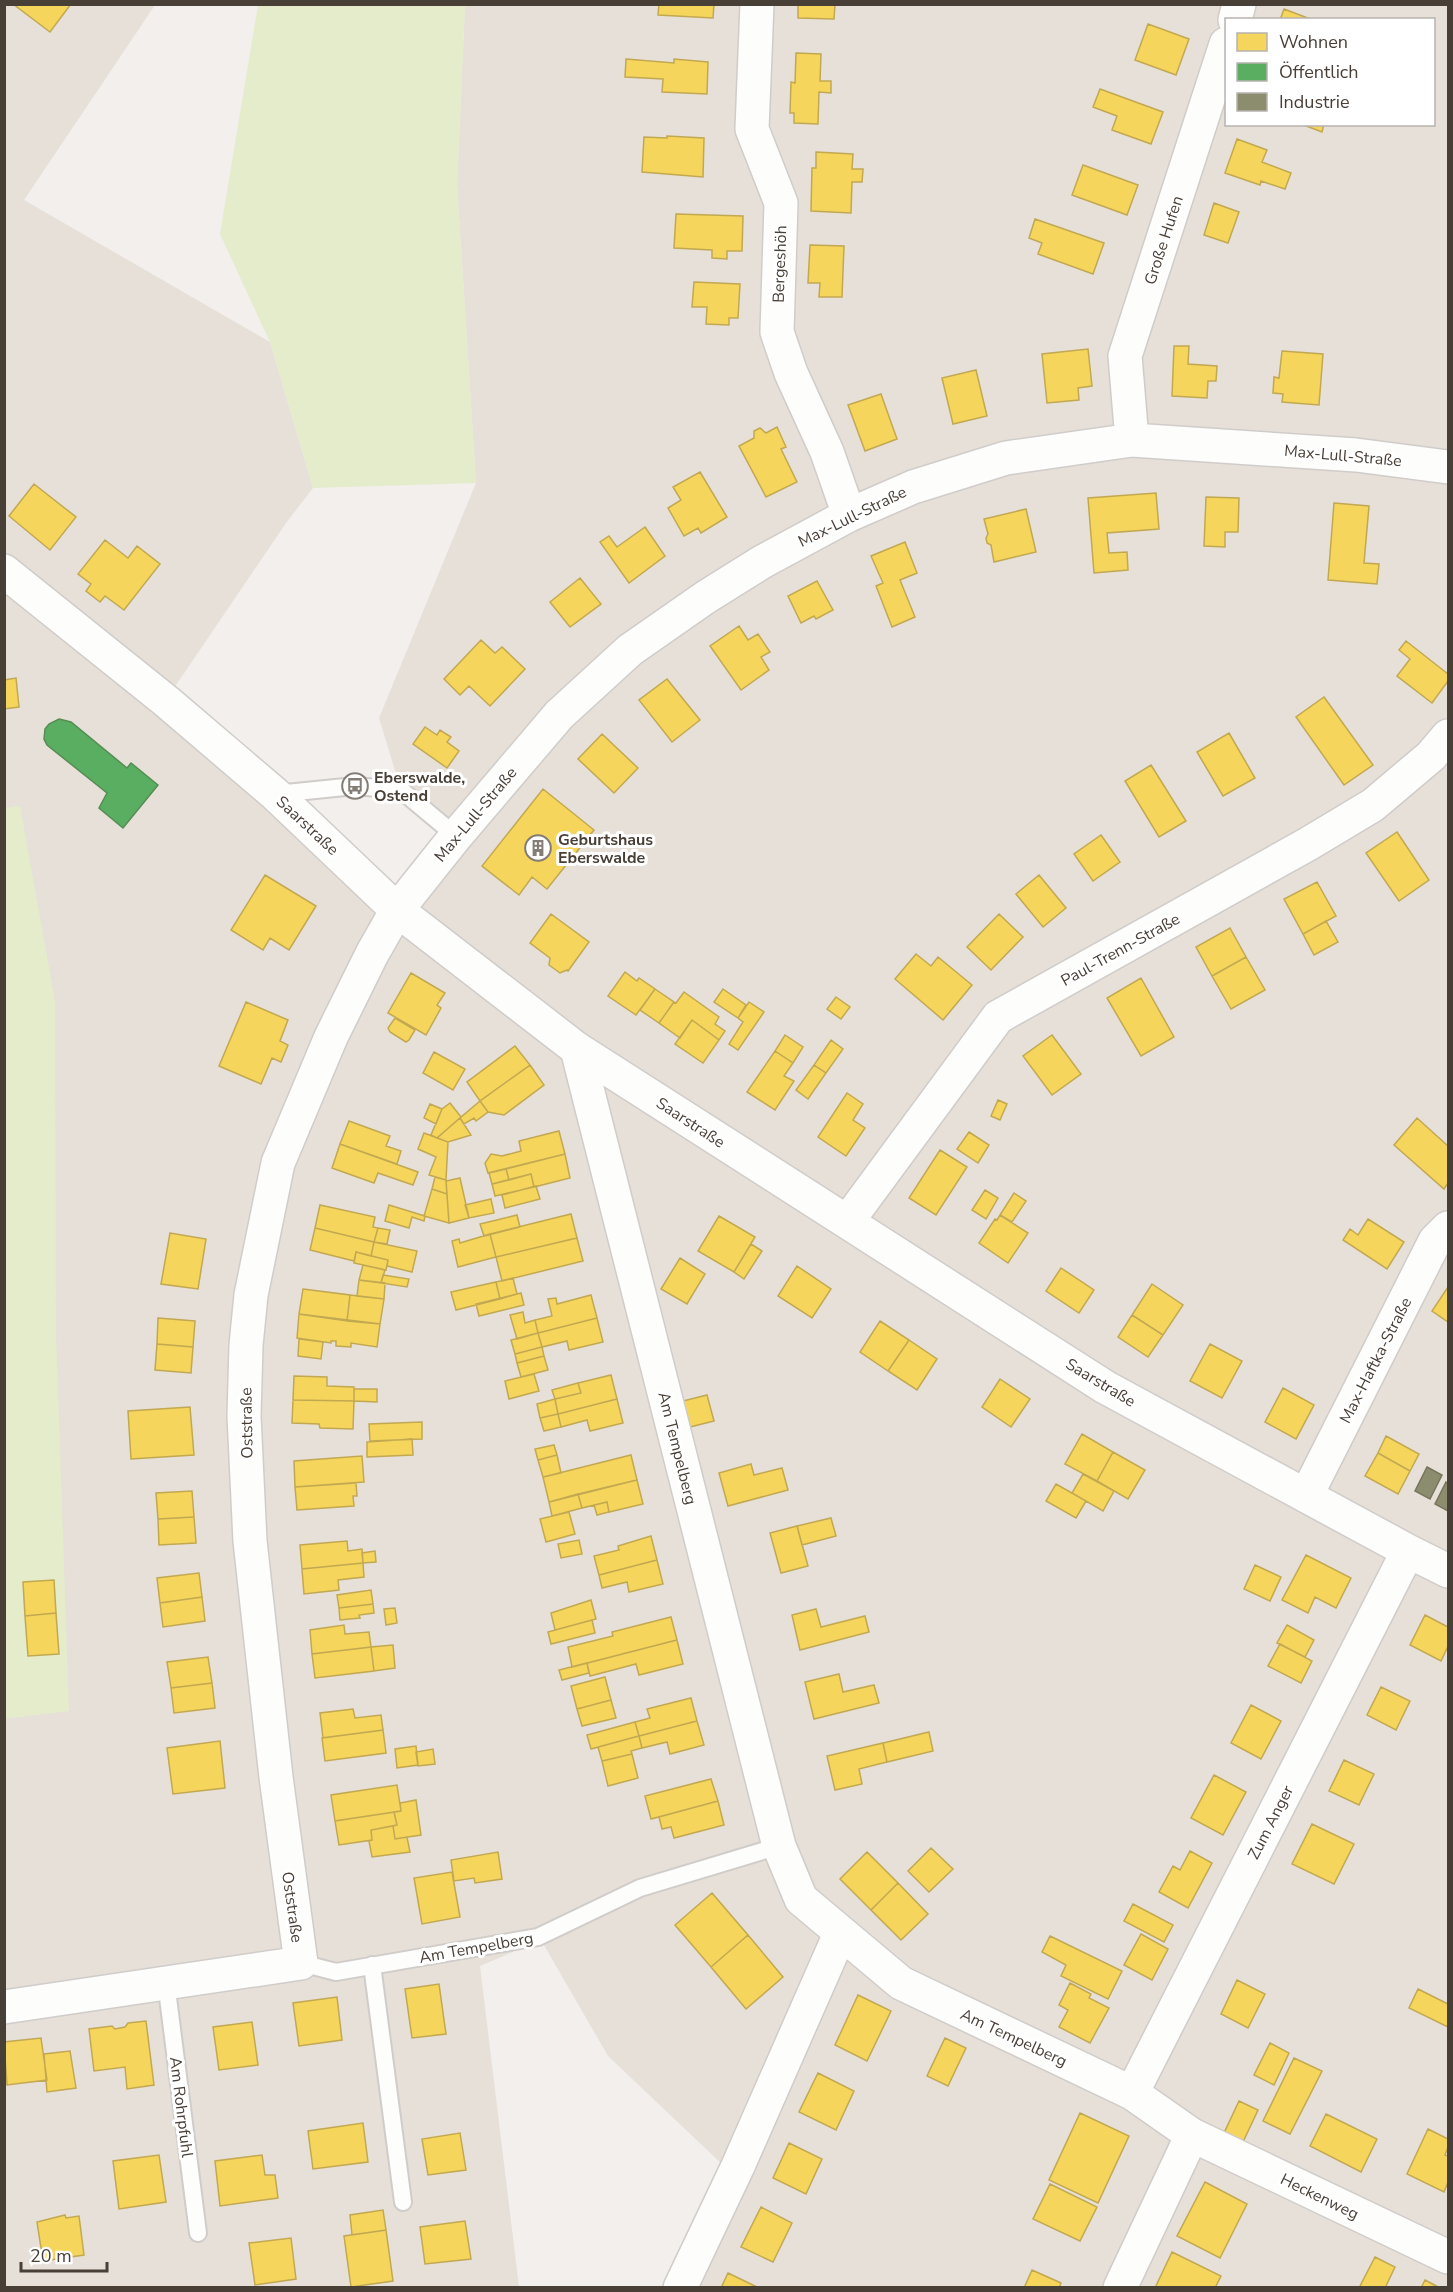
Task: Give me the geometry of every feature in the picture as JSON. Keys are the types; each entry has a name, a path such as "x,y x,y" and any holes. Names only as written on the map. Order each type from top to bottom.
{"street":[{"name":"Bergeshöh","path":"756,4 752,129 781,203 777,332 791,373 827,452 849,515"},
{"name":"Große Hufen","path":"1132,440 1125,356 1225,50"},
{"name":"Max-Lull-Straße","path":"397,910 456,836 559,715 630,650 706,597 762,562 849,515 913,487 1006,458 1132,440 1356,455 1449,466"},
{"name":"Saarstraße","path":"4,571 166,701 275,794 397,910 577,1049 1106,1387 1449,1571"},
{"name":"Paul-Trenn-Straße","path":"847,1222 998,1017 1308,844 1373,805 1431,756 1449,736"},
{"name":"Oststraße","path":"301,1964 276,1777 250,1541 244,1416 250,1295 278,1163 331,1037 372,954 397,910"},
{"name":"Am Tempelberg","path":"577,1049 779,1846 801,1899 901,1983 1132,2093 1192,2135"},
{"name":"Max-Haftka-Straße","path":"1306,1496 1435,1241 1449,1228"},
{"name":"Zum Anger","path":"1132,2093 1408,1551"},
{"path":"680,2288 738,2166 840,1934"},
{"path":"4,2007 301,1964"},
{"path":"1120,2288 1192,2135"},
{"name":"Heckenweg","path":"1192,2135 1449,2257"}],"lane":[{"path":"275,794 355,786 401,790 456,836"},
{"name":"Am Tempelberg","path":"301,1964 336,1972 538,1937 640,1888 779,1846"},
{"path":"372,1965 403,2202"},
{"name":"Am Rohrpfuhl","path":"166,1982 198,2232"}],"shaded area":[{"path":"5,5 155,5 24,200 270,342 313,488 286,523 174,688 397,910 456,836 401,790 379,718 476,483 457,185 465,5 1448,5 1448,2287 673,2287 724,2166 608,2056 541,1940 480,1966 519,2287 5,2288"}],"green space":[{"path":"258,5 465,5 457,185 476,483 313,488 270,342 220,234"},
{"path":"20,806 55,1001 56,1332 69,1711 5,1719 4,808"}],"building: Wohnen":[{"path":"13,4 71,4 50,32"},
{"path":"659,4 714,4 713,18 658,15"},
{"path":"798,4 835,4 834,19 798,18"},
{"path":"1284,9 1308,18 1281,18"},
{"path":"1148,24 1189,39 1176,75 1135,60"},
{"path":"796,53 821,54 820,81 831,81 831,93 819,92 818,124 794,123 794,113 790,113 791,82 795,83"},
{"path":"626,59 674,63 674,59 708,62 707,94 662,92 663,79 625,77"},
{"path":"1100,89 1163,112 1151,144 1112,130 1117,116 1093,107"},
{"path":"1306,126 1324,126 1322,132"},
{"path":"667,136 704,138 703,177 642,172 644,137 667,138"},
{"path":"1237,139 1267,150 1262,162 1291,173 1285,189 1261,181 1260,185 1225,173"},
{"path":"816,152 853,154 852,169 863,169 862,182 852,182 851,213 811,211 812,168 816,168"},
{"path":"1083,165 1138,185 1127,215 1072,195"},
{"path":"1214,203 1239,212 1228,243 1204,235"},
{"path":"676,214 743,216 742,251 727,251 727,259 712,258 712,250 674,248"},
{"path":"1035,219 1104,243 1093,274 1038,254 1042,243 1029,238"},
{"path":"810,245 844,246 842,297 819,297 820,283 808,283"},
{"path":"694,282 740,284 738,318 729,318 729,325 706,324 707,307 692,307"},
{"path":"1174,346 1189,346 1188,364 1217,366 1216,381 1208,381 1207,398 1172,396"},
{"path":"1088,349 1092,386 1078,388 1079,400 1047,403 1042,354"},
{"path":"1282,351 1323,354 1319,405 1282,402 1283,394 1273,393 1274,377 1279,378"},
{"path":"976,370 987,416 953,424 942,378"},
{"path":"881,394 897,439 865,451 848,405"},
{"path":"777,427 786,447 781,449 797,482 766,497 739,446 754,438 754,431 760,428 766,433"},
{"path":"700,472 727,517 701,533 698,528 684,536 668,508 681,500 673,487"},
{"path":"34,484 76,517 50,550 9,516"},
{"path":"1156,493 1159,529 1107,533 1109,553 1127,552 1128,570 1094,573 1088,498"},
{"path":"1206,497 1239,498 1238,532 1225,532 1225,547 1204,546"},
{"path":"1334,503 1369,506 1364,563 1379,564 1377,584 1328,580"},
{"path":"1026,509 1036,552 994,562 991,545 987,543 988,534 984,519"},
{"path":"645,527 665,556 629,583 600,542 609,536 617,547"},
{"path":"105,540 128,558 137,546 160,564 124,610 105,596 100,602 86,591 91,584 78,574"},
{"path":"905,542 917,573 900,580 915,617 892,627 876,586 883,583 871,556"},
{"path":"580,578 601,604 570,627 550,602"},
{"path":"817,581 833,610 816,619 814,616 801,623 788,596"},
{"path":"739,626 748,640 758,634 770,652 761,657 769,670 741,690 710,646"},
{"path":"481,640 495,653 502,647 525,669 490,706 469,686 460,695 444,679"},
{"path":"1406,641 1448,674 1448,681 1432,703 1397,676 1410,659 1399,650"},
{"path":"16,678 19,707 4,709 4,680"},
{"path":"667,679 700,720 672,742 639,700"},
{"path":"1324,697 1373,765 1344,785 1296,717"},
{"path":"425,727 437,735 440,730 451,737 447,742 459,751 447,768 413,744"},
{"path":"1229,733 1255,778 1223,796 1197,752"},
{"path":"602,734 638,768 614,793 578,759"},
{"path":"1151,765 1186,821 1159,837 1125,781"},
{"name":"Geburtshaus Eberswalde","path":"543,789 594,830 547,889 532,877 519,895 482,866"},
{"path":"1397,832 1429,880 1399,901 1366,853"},
{"path":"1101,835 1120,862 1093,881 1074,854"},
{"path":"265,875 316,906 289,950 270,938 263,950 231,930"},
{"path":"1039,875 1066,908 1043,927 1016,894"},
{"path":"1317,882 1336,916 1303,934 1284,899"},
{"path":"551,914 589,942 568,971 560,973 549,965 550,958 530,943"},
{"path":"999,914 1023,937 991,970 967,947"},
{"path":"1326,921 1338,942 1314,955 1303,934"},
{"path":"1230,928 1246,957 1212,976 1196,947"},
{"path":"916,954 931,966 938,957 972,985 943,1020 895,979"},
{"path":"1246,957 1265,990 1231,1009 1212,976"},
{"path":"625,972 637,981 639,978 655,989 636,1015 608,996"},
{"path":"411,973 445,993 437,1005 441,1008 426,1035 388,1013"},
{"path":"1141,978 1174,1037 1141,1056 1107,998"},
{"path":"655,989 674,1002 659,1023 640,1010"},
{"path":"723,989 746,1005 738,1018 714,1002"},
{"path":"684,992 719,1017 715,1024 725,1031 719,1040 692,1020 680,1038 659,1023"},
{"path":"836,997 850,1007 841,1019 827,1009"},
{"path":"246,1002 288,1020 280,1041 288,1045 281,1062 272,1058 261,1084 219,1066"},
{"path":"749,1002 764,1012 738,1050 729,1044 743,1022 738,1018"},
{"path":"395,1018 415,1030 406,1042 390,1032 388,1028"},
{"path":"692,1020 719,1040 703,1063 675,1044"},
{"path":"785,1035 803,1047 793,1063 775,1051"},
{"path":"1052,1035 1081,1074 1052,1095 1023,1056"},
{"path":"831,1040 843,1049 826,1073 814,1065"},
{"path":"515,1046 530,1065 480,1101 467,1082"},
{"path":"775,1051 793,1063 784,1076 794,1081 775,1110 747,1092"},
{"path":"434,1052 465,1069 453,1090 423,1073"},
{"path":"530,1065 544,1085 504,1115 488,1112 480,1101"},
{"path":"814,1065 826,1073 808,1099 796,1090"},
{"path":"847,1093 863,1104 853,1120 865,1128 846,1156 818,1137"},
{"path":"998,1100 1007,1104 1000,1120 991,1116"},
{"path":"480,1101 488,1112 476,1121 474,1118 464,1124 460,1118"},
{"path":"450,1103 461,1117 437,1138 431,1135 442,1109"},
{"path":"430,1104 442,1109 436,1124 424,1118"},
{"path":"460,1118 471,1135 448,1142 437,1138"},
{"path":"1417,1118 1448,1146 1448,1183 1444,1189 1394,1145"},
{"path":"349,1121 390,1136 386,1146 401,1151 397,1164 340,1144"},
{"path":"559,1131 565,1154 488,1173 485,1163 491,1154 502,1156 521,1151 519,1141"},
{"path":"969,1132 989,1145 978,1163 957,1149"},
{"path":"424,1133 448,1142 446,1180 429,1175 436,1157 418,1149"},
{"path":"340,1144 418,1172 413,1185 378,1173 374,1183 332,1168"},
{"path":"940,1150 967,1167 936,1215 909,1198"},
{"path":"565,1154 570,1178 534,1187 531,1174 509,1180 506,1169"},
{"path":"506,1169 509,1180 492,1184 489,1173"},
{"path":"531,1174 534,1187 495,1196 492,1184"},
{"path":"435,1177 446,1180 447,1194 432,1189"},
{"path":"460,1178 469,1218 449,1223 446,1181"},
{"path":"536,1186 540,1199 505,1208 502,1195"},
{"path":"432,1189 447,1194 449,1223 424,1216"},
{"path":"985,1190 998,1198 986,1219 972,1210"},
{"path":"1014,1193 1026,1201 1012,1222 1000,1215"},
{"path":"491,1199 494,1213 469,1218 465,1205"},
{"path":"320,1205 375,1217 373,1227 378,1228 374,1242 315,1228"},
{"path":"389,1205 425,1216 424,1221 412,1217 409,1228 385,1221"},
{"path":"571,1214 577,1238 496,1257 490,1234"},
{"path":"517,1215 520,1227 484,1236 480,1224"},
{"path":"1000,1215 1028,1233 1008,1263 979,1243"},
{"path":"719,1216 755,1237 734,1272 698,1251"},
{"path":"1368,1219 1404,1242 1387,1269 1343,1240 1350,1229 1358,1235"},
{"path":"315,1228 374,1242 371,1256 356,1252 354,1261 310,1250"},
{"path":"378,1228 390,1230 387,1244 374,1242"},
{"path":"170,1233 206,1239 198,1289 161,1284"},
{"path":"490,1234 496,1257 458,1267 452,1241 459,1239 460,1243"},
{"path":"577,1238 583,1261 502,1281 496,1257"},
{"path":"374,1242 417,1251 412,1272 387,1266 388,1260 371,1256"},
{"path":"751,1244 762,1251 744,1279 734,1272"},
{"path":"356,1252 388,1260 386,1270 354,1263"},
{"path":"680,1258 705,1274 687,1304 661,1289"},
{"path":"363,1265 385,1270 381,1283 359,1280"},
{"path":"797,1266 831,1289 812,1318 778,1296"},
{"path":"1061,1268 1094,1290 1079,1313 1046,1291"},
{"path":"383,1275 409,1279 407,1287 381,1283"},
{"path":"513,1278 517,1294 500,1299 496,1282"},
{"path":"359,1280 385,1283 384,1299 357,1296"},
{"path":"496,1282 500,1299 456,1310 451,1292"},
{"path":"1152,1284 1183,1305 1163,1335 1132,1315"},
{"path":"1448,1287 1448,1322 1432,1311"},
{"path":"303,1289 350,1295 347,1321 299,1314"},
{"path":"521,1293 524,1305 479,1316 476,1304"},
{"path":"350,1295 384,1299 380,1324 347,1321"},
{"path":"591,1295 597,1318 538,1333 535,1320 552,1316 548,1299 556,1298 557,1304"},
{"path":"523,1312 525,1323 535,1320 538,1333 517,1339 510,1315"},
{"path":"299,1314 380,1324 377,1347 351,1343 351,1347 336,1346 336,1341 331,1341 331,1343 297,1338"},
{"path":"1132,1315 1163,1335 1148,1357 1118,1337"},
{"path":"158,1318 195,1321 193,1347 157,1344"},
{"path":"597,1318 603,1342 569,1350 567,1341 542,1347 538,1333"},
{"path":"880,1321 909,1340 888,1371 860,1352"},
{"path":"538,1333 542,1347 515,1354 511,1340"},
{"path":"299,1339 323,1342 321,1359 298,1356"},
{"path":"909,1340 937,1359 917,1390 888,1371"},
{"path":"157,1344 193,1347 191,1373 155,1370"},
{"path":"1210,1344 1242,1361 1222,1398 1190,1381"},
{"path":"542,1347 544,1356 517,1363 515,1354"},
{"path":"544,1356 548,1370 521,1377 517,1363"},
{"path":"534,1374 539,1391 509,1399 505,1381"},
{"path":"611,1375 617,1399 558,1414 555,1399 581,1393 578,1383"},
{"path":"294,1376 327,1377 327,1386 354,1387 354,1401 293,1400"},
{"path":"1000,1379 1030,1399 1011,1427 982,1407"},
{"path":"578,1383 581,1393 555,1399 552,1390"},
{"path":"1283,1388 1314,1405 1296,1439 1265,1422"},
{"path":"354,1389 377,1389 377,1402 354,1401"},
{"path":"707,1395 714,1421 690,1427 683,1401"},
{"path":"555,1399 558,1414 540,1418 537,1404"},
{"path":"617,1399 623,1423 590,1431 587,1420 561,1427 558,1414"},
{"path":"293,1400 354,1401 353,1429 320,1428 319,1424 292,1423"},
{"path":"190,1407 194,1455 131,1459 128,1411"},
{"path":"558,1414 561,1427 544,1431 540,1418"},
{"path":"422,1422 422,1439 370,1441 369,1424"},
{"path":"1082,1434 1113,1452 1097,1481 1065,1464"},
{"path":"1386,1436 1419,1454 1410,1471 1378,1453"},
{"path":"412,1439 413,1455 367,1457 367,1442"},
{"path":"554,1445 557,1455 538,1460 535,1449"},
{"path":"1113,1452 1145,1470 1128,1499 1097,1481"},
{"path":"1378,1453 1410,1471 1398,1494 1365,1476"},
{"path":"557,1455 561,1473 543,1477 538,1460"},
{"path":"631,1455 637,1480 549,1502 543,1477"},
{"path":"362,1456 364,1482 295,1487 294,1461"},
{"path":"751,1464 754,1475 782,1468 788,1490 728,1506 719,1473"},
{"path":"1083,1474 1114,1491 1103,1511 1072,1493"},
{"path":"637,1480 643,1504 609,1512 607,1502 582,1508 578,1494"},
{"path":"356,1483 357,1496 353,1496 354,1506 297,1510 295,1487"},
{"path":"1056,1484 1086,1501 1076,1518 1046,1501"},
{"path":"192,1491 194,1517 158,1519 156,1493"},
{"path":"578,1494 582,1508 552,1516 549,1502"},
{"path":"607,1502 609,1512 597,1515 594,1505"},
{"path":"569,1512 575,1534 546,1542 540,1519"},
{"path":"194,1517 196,1543 159,1545 158,1519"},
{"path":"831,1518 836,1536 802,1545 797,1526"},
{"path":"797,1526 808,1566 781,1573 770,1533"},
{"path":"651,1536 657,1560 599,1575 594,1556 619,1550 618,1546"},
{"path":"579,1540 582,1554 561,1558 558,1544"},
{"path":"347,1541 348,1551 362,1549 363,1563 302,1569 300,1545"},
{"path":"375,1551 376,1562 363,1563 362,1553"},
{"path":"1306,1555 1351,1578 1336,1608 1315,1597 1308,1613 1282,1600"},
{"path":"657,1560 663,1584 629,1592 627,1582 602,1588 599,1575"},
{"path":"363,1563 364,1577 338,1580 339,1590 304,1594 302,1569"},
{"path":"1255,1565 1281,1577 1270,1601 1244,1589"},
{"path":"199,1573 202,1597 160,1603 157,1578"},
{"path":"54,1580 56,1613 25,1616 23,1582"},
{"path":"371,1590 373,1604 339,1608 337,1595"},
{"path":"202,1597 205,1621 163,1627 160,1603"},
{"path":"591,1600 596,1619 555,1630 551,1613"},
{"path":"373,1604 374,1613 359,1615 360,1618 340,1620 339,1608"},
{"path":"395,1608 397,1623 386,1625 384,1609"},
{"path":"816,1609 821,1627 865,1616 869,1632 800,1650 792,1615"},
{"path":"56,1613 59,1654 28,1656 25,1616"},
{"path":"1425,1615 1448,1627 1448,1646 1441,1661 1410,1645"},
{"path":"671,1617 677,1640 572,1667 568,1647 613,1636 612,1632"},
{"path":"592,1620 595,1633 551,1644 548,1632"},
{"path":"344,1625 345,1634 369,1632 371,1647 312,1654 310,1630"},
{"path":"1287,1625 1314,1640 1305,1657 1277,1643"},
{"path":"677,1640 683,1664 639,1675 636,1664 590,1676 587,1663"},
{"path":"1280,1644 1312,1661 1301,1683 1268,1666"},
{"path":"393,1645 395,1668 374,1671 371,1647"},
{"path":"371,1647 374,1671 315,1678 312,1654"},
{"path":"208,1657 212,1683 171,1688 167,1662"},
{"path":"587,1663 589,1673 562,1680 559,1670"},
{"path":"839,1674 843,1692 874,1685 879,1703 814,1719 805,1682"},
{"path":"605,1677 611,1700 577,1709 571,1686"},
{"path":"212,1683 215,1708 174,1713 171,1688"},
{"path":"1381,1687 1410,1701 1396,1730 1367,1715"},
{"path":"691,1698 697,1721 639,1736 635,1722 650,1718 647,1709"},
{"path":"611,1700 616,1718 582,1726 577,1709"},
{"path":"1251,1705 1281,1721 1261,1759 1231,1743"},
{"path":"353,1709 355,1718 381,1715 383,1730 323,1738 320,1713"},
{"path":"697,1721 704,1745 670,1754 667,1742 642,1748 639,1736"},
{"path":"635,1722 639,1736 591,1749 587,1735"},
{"path":"383,1730 386,1753 325,1761 322,1738"},
{"path":"929,1732 933,1751 887,1762 883,1743"},
{"path":"639,1736 642,1748 631,1751 632,1754 602,1761 598,1747"},
{"path":"220,1741 225,1788 173,1794 167,1748"},
{"path":"883,1743 887,1762 859,1769 862,1784 835,1790 827,1756"},
{"path":"416,1746 418,1765 397,1768 395,1749"},
{"path":"433,1749 435,1764 418,1766 416,1752"},
{"path":"632,1754 638,1778 608,1786 602,1761"},
{"path":"1344,1760 1374,1774 1359,1805 1329,1791"},
{"path":"1214,1775 1246,1792 1223,1835 1191,1818"},
{"path":"711,1779 718,1801 651,1819 645,1796"},
{"path":"397,1785 401,1811 335,1821 331,1795"},
{"path":"416,1800 421,1835 395,1839 393,1826 397,1825 394,1812 401,1811 400,1803"},
{"path":"718,1801 724,1825 674,1838 671,1827 662,1829 659,1817"},
{"path":"394,1812 397,1825 371,1830 372,1840 339,1845 335,1821"},
{"path":"1312,1824 1354,1844 1334,1884 1292,1864"},
{"path":"393,1826 395,1839 407,1837 410,1852 372,1857 369,1841 372,1840 371,1830"},
{"path":"931,1848 953,1869 929,1892 908,1871"},
{"path":"1190,1851 1212,1863 1188,1908 1159,1892 1173,1866 1180,1870"},
{"path":"498,1852 502,1879 475,1883 474,1878 454,1881 451,1860"},
{"path":"867,1852 898,1883 871,1910 840,1879"},
{"path":"452,1872 460,1917 422,1924 414,1878"},
{"path":"898,1883 928,1914 901,1940 871,1910"},
{"path":"712,1893 748,1935 711,1967 675,1925"},
{"path":"1133,1904 1173,1925 1164,1942 1124,1921"},
{"path":"1141,1934 1168,1949 1152,1980 1124,1965"},
{"path":"748,1935 783,1977 746,2009 711,1967"},
{"path":"1050,1936 1122,1971 1108,1999 1061,1976 1066,1965 1042,1952"},
{"path":"1237,1980 1265,1994 1248,2028 1221,2014"},
{"path":"1070,1983 1091,1994 1089,1998 1109,2008 1090,2043 1059,2027 1068,2010 1059,2005"},
{"path":"439,1984 446,2034 412,2038 405,1989"},
{"path":"1418,1989 1448,2004 1448,2027 1409,2008"},
{"path":"858,1995 891,2011 867,2061 835,2045"},
{"path":"337,1997 342,2040 299,2046 293,2003"},
{"path":"146,2021 154,2085 127,2089 125,2067 94,2071 89,2029 112,2026 115,2029 125,2027 128,2023"},
{"path":"252,2022 258,2065 219,2070 213,2027"},
{"path":"41,2038 47,2080 7,2085 4,2042"},
{"path":"945,2038 966,2048 948,2086 927,2076"},
{"path":"1270,2043 1289,2053 1274,2085 1254,2075"},
{"path":"70,2051 76,2088 47,2092 44,2054"},
{"path":"1294,2058 1322,2071 1290,2134 1263,2121"},
{"path":"818,2073 854,2091 836,2130 799,2112"},
{"path":"1239,2101 1258,2110 1243,2142 1224,2133"},
{"path":"1080,2113 1129,2136 1098,2203 1049,2180"},
{"path":"1326,2114 1377,2139 1361,2172 1310,2146"},
{"path":"363,2123 368,2162 313,2169 308,2131"},
{"path":"1428,2129 1448,2139 1445,2155 1448,2156 1448,2182 1444,2192 1407,2174"},
{"path":"460,2133 466,2170 428,2175 422,2139"},
{"path":"789,2143 822,2159 806,2194 773,2178"},
{"path":"159,2155 166,2202 119,2209 113,2161"},
{"path":"262,2155 265,2175 275,2175 278,2198 220,2206 215,2161"},
{"path":"1205,2182 1247,2204 1220,2258 1177,2236"},
{"path":"1050,2184 1097,2207 1080,2241 1033,2219"},
{"path":"761,2207 792,2223 773,2262 741,2247"},
{"path":"383,2210 386,2230 352,2235 350,2215"},
{"path":"65,2215 66,2218 79,2216 84,2255 43,2261 37,2222"},
{"path":"465,2221 471,2259 425,2264 420,2227"},
{"path":"386,2230 393,2281 351,2287 344,2236"},
{"path":"291,2238 296,2279 255,2285 249,2243"},
{"path":"1172,2252 1221,2276 1215,2288 1155,2288"},
{"path":"1375,2257 1395,2267 1385,2288 1359,2288"},
{"path":"1032,2270 1061,2283 1059,2288 1024,2288"},
{"path":"728,2273 757,2287 721,2288"},
{"path":"1425,2280 1440,2288 1421,2288"}],"building: Öffentlich":[{"path":"59,719 71,722 127,768 131,763 158,785 123,828 99,808 107,793 47,745 44,739 45,729"}],"building: Industrie":[{"path":"1427,1467 1442,1475 1430,1499 1415,1491"},
{"path":"1446,1482 1448,1484 1448,1511 1435,1504"}],"place":[{"name":"Eberswalde, Ostend","path":"355,786"},
{"name":"Geburtshaus Eberswalde","path":"538,848"}]}
